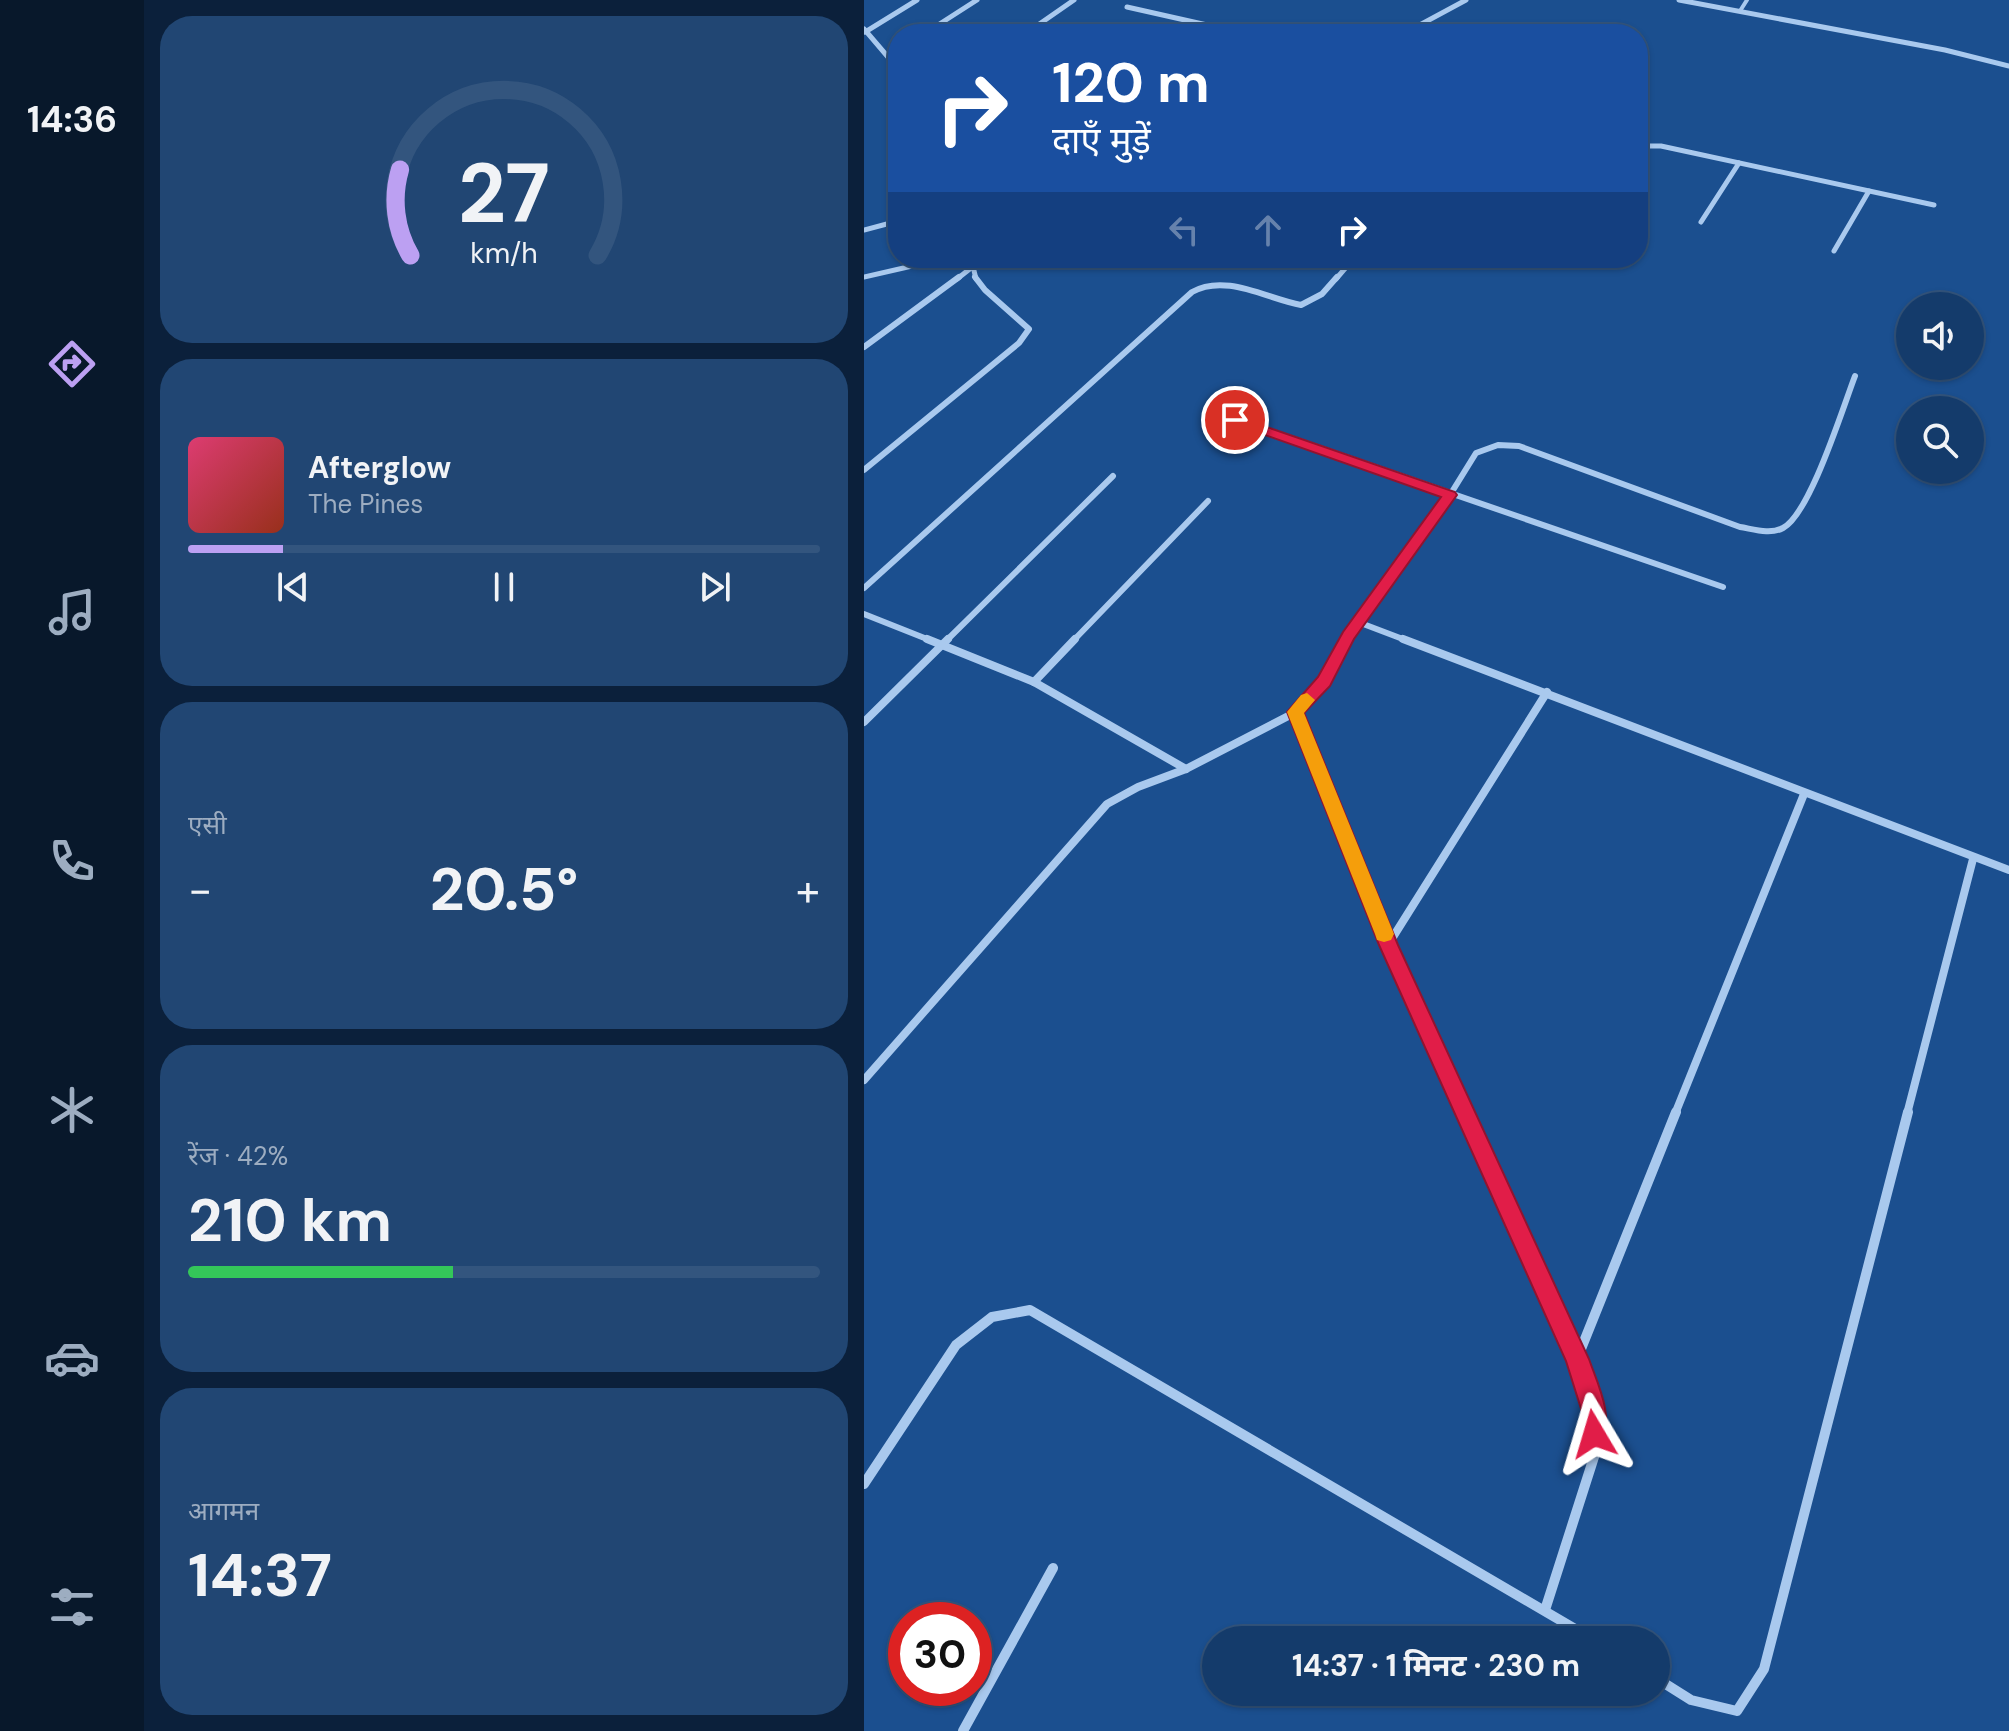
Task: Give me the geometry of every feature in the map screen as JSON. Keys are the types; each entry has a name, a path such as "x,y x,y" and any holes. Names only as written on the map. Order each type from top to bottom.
{"street":[{"path":"888,57 865,31 917,0"},
{"path":"940,24 977,0"},
{"path":"1039,24 1074,0"},
{"path":"1422,24 1466,0"},
{"path":"1679,0 1945,50 2009,66"},
{"path":"1127,7 1203,24"},
{"path":"1648,146 1934,205"},
{"path":"1701,222 1739,163"},
{"path":"1834,251 1869,191"},
{"path":"864,230 888,224"},
{"path":"864,277 903,268"},
{"path":"864,347 971,268 983,290 1024,320 1029,329 1019,343 864,470"},
{"path":"864,588 1173,306 1196,289 1209,284 1224,285 1301,305 1322,294 1345,268"},
{"path":"864,1080 1107,804 1138,787 1186,769 1296,712 1324,681 1358,622 1450,495 1476,453 1498,445 1519,446 1740,527 1770,532 1787,526 1802,505 1855,376"},
{"path":"1209,410 1723,587"},
{"path":"864,722 1113,476"},
{"path":"1034,682 1208,501"},
{"path":"864,614 1034,682 1186,769"},
{"path":"1358,622 1547,692 1973,859 2009,870"},
{"path":"1388,945 1547,692"},
{"path":"1296,712 1388,945 1577,1359 1594,1412 1594,1457 1545,1610"},
{"path":"1577,1359 1804,794"},
{"path":"1670,1687 1691,1700 1737,1711 1764,1669 1973,859"},
{"path":"864,1484 956,1345 992,1317 1030,1310 1571,1626"},
{"path":"963,1731 1053,1568"}],"lane":[{"path":"1740,11 1747,0"}],"slow traffic":[{"path":"1307,700 1296,712 1384,934"}],"route":[{"path":"1235,420 1450,495 1348,636 1324,681 1296,712 1388,945 1577,1359 1594,1412 1594,1434"}]}
